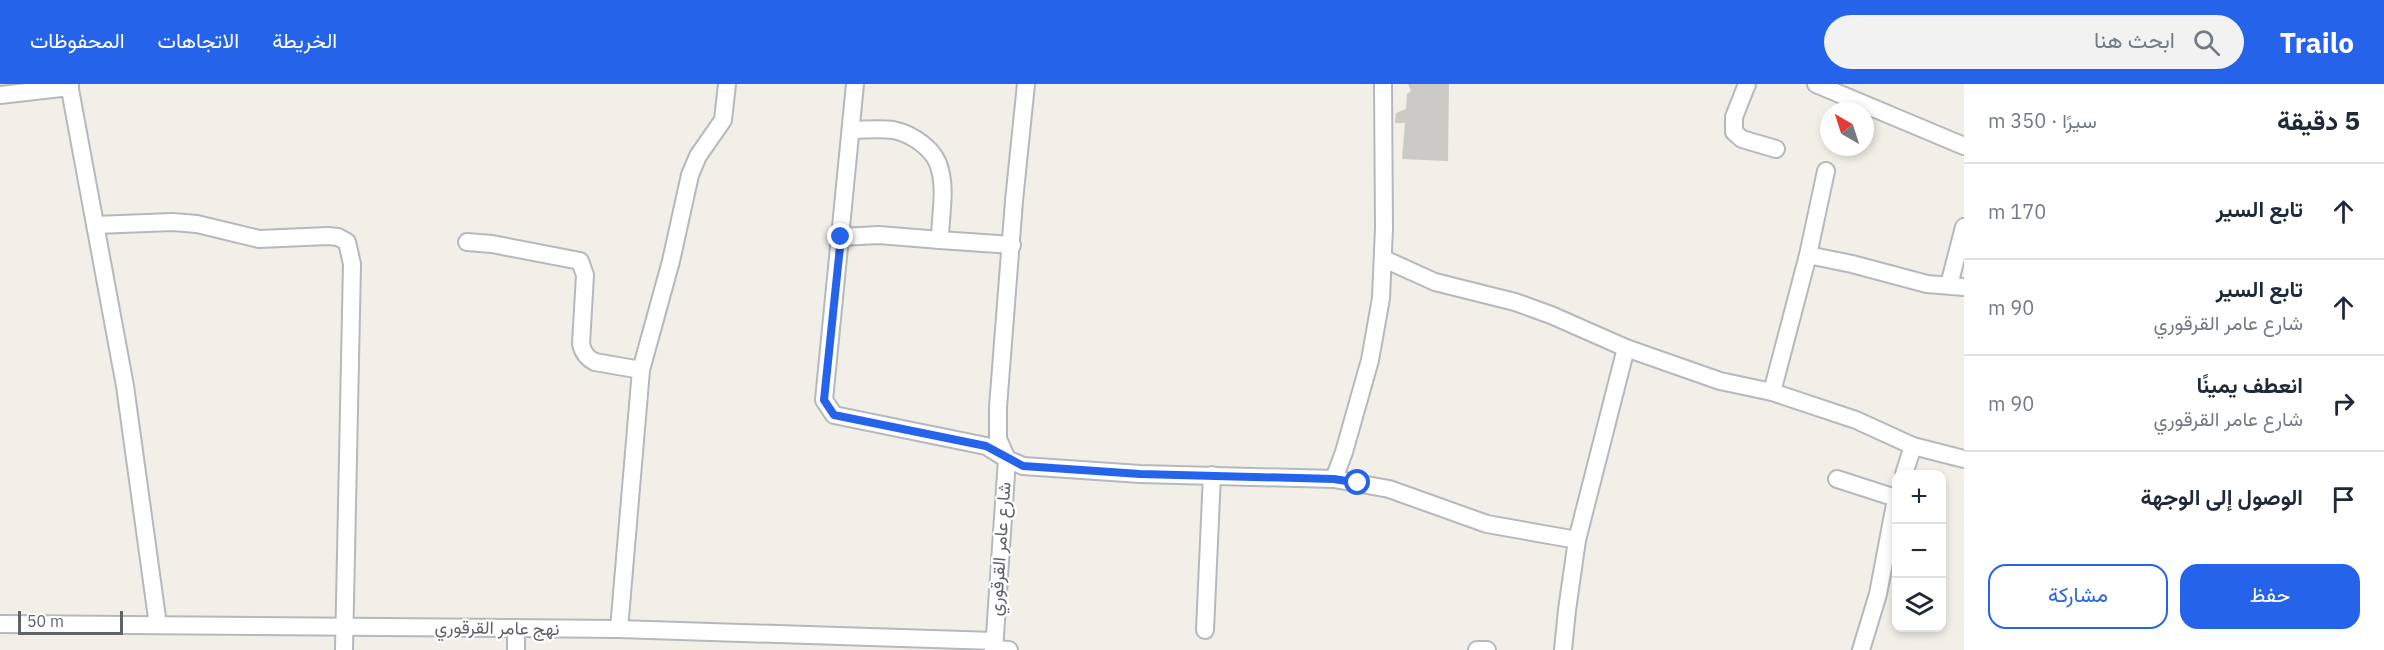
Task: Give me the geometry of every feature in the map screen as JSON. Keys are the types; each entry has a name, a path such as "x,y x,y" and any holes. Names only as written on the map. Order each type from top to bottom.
{"street":[{"path":"619,629 641,370 668,270 690,175 698,156 723,120 727,84"},
{"name":"شارع عامر القرقوري","path":"855,84 824,400 834,415 986,446 1007,459 998,647"},
{"path":"1026,84 998,407 998,439 1007,459 1023,466 1140,474 1334,479 1389,489 1487,524 1577,540"},
{"path":"1334,479 1370,360 1381,298 1384,259 1383,84"},
{"path":"1747,84 1734,117 1734,132 1742,140 1776,149"},
{"path":"1816,84 1964,146"},
{"path":"0,95 69,85 125,386 158,625"},
{"path":"851,130 893,130 911,136 936,157 941,171 942,186 940,240"},
{"path":"1772,392 1808,255 1826,171"},
{"path":"95,225 173,222 197,224 259,238 289,239 328,236 338,237 347,242 352,264 344,650"},
{"path":"1808,255 1927,284 1957,286 1964,227"},
{"path":"841,237 879,235 1012,245"},
{"path":"467,242 492,244 580,261 585,275 582,351 595,362 641,370"},
{"path":"1384,259 1435,282 1515,302 1551,315 1626,348 1720,381 1772,392 1856,420 1913,446 1964,459"},
{"path":"1563,650 1577,540 1626,348"},
{"path":"1905,470 1913,446"},
{"path":"1205,630 1212,475"},
{"path":"1837,479 1892,497"},
{"path":"1861,650 1878,594 1892,519"},
{"name":"نهج عامر القرقوري","path":"0,624 619,629 998,647"},
{"path":"516,629 516,650"},
{"path":"1477,650 1487,650"}],"building":[{"path":"1408,84 1449,84 1448,161 1402,159 1405,123 1395,123 1396,113 1406,109 1407,94 1411,91"}],"route":[{"path":"841,237 824,400 834,415 986,446 1023,466 1140,474 1334,479 1358,483"}]}
